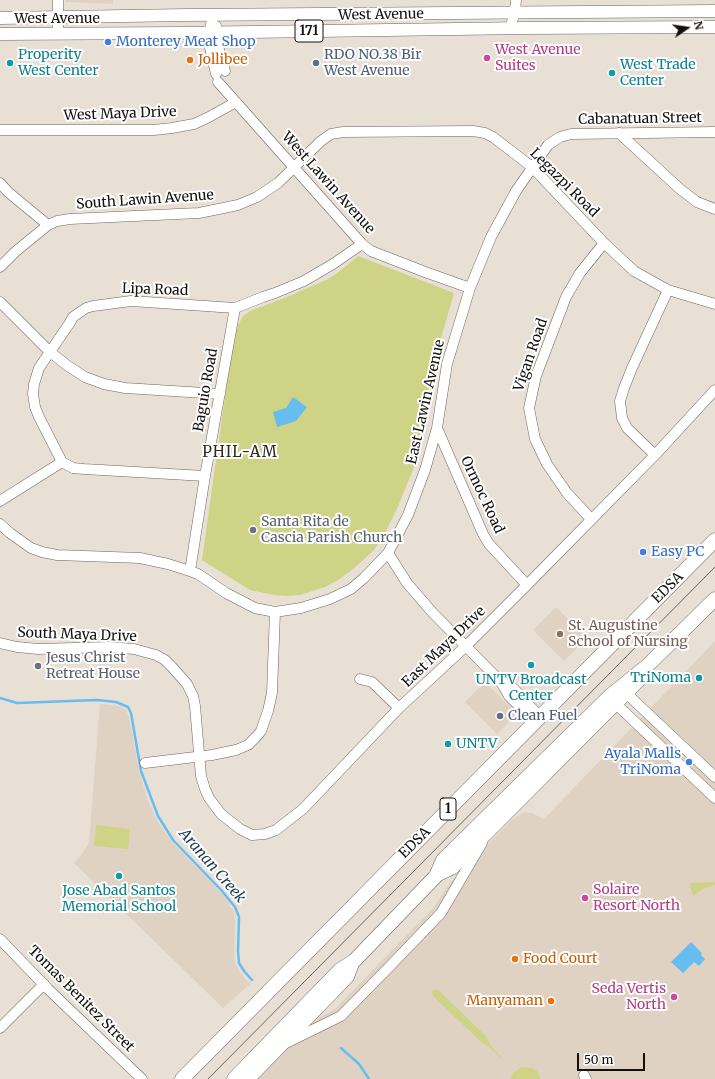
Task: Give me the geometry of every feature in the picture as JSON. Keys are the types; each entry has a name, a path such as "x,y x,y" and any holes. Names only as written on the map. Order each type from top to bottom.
{"highway":[{"name":"EDSA","path":"182,1079 715,540"},
{"name":"1","path":"234,1079 340,970 354,961 436,876 443,860 610,696 647,666 715,599"}],"main road":[{"name":"West Avenue","path":"0,18 715,11"},
{"path":"336,14 337,31"},
{"name":"West Avenue","path":"0,34 715,27"},
{"name":"1","path":"436,876 453,868 639,681 647,666"},
{"name":"1","path":"249,1079 348,977 354,961"}],"street":[{"path":"58,0 58,34"},
{"path":"510,28 516,12 516,0"},
{"name":"West Lawin Avenue","path":"212,15 213,32 210,52 222,79 236,102 362,244 371,250 398,262 470,288"},
{"name":"West Maya Drive","path":"0,130 146,130 172,128 194,124 210,117 236,102"},
{"name":"Legazpi Road","path":"295,167 321,140 331,134 343,132 484,132 532,167 604,243 634,270 668,290 715,304"},
{"name":"Cabanatuan Street","path":"532,167 548,145 560,137 571,134 715,132"},
{"path":"620,134 680,189 697,202 715,209"},
{"name":"South Lawin Avenue","path":"0,267 15,252 48,226 58,221 70,219 193,214 221,210 257,197 278,183 295,167"},
{"name":"East Lawin Avenue","path":"388,553 408,515 426,470 437,428 447,364 470,288 491,237 516,191 532,167"},
{"path":"0,183 8,192 48,226"},
{"name":"Vigan Road","path":"591,519 567,493 547,464 535,439 529,408 536,376 566,297 580,274 604,243"},
{"name":"Lipa Road","path":"62,462 39,417 35,407 33,394 39,368 73,317 86,308 93,306 131,301 235,308 275,294 310,278 362,244"},
{"path":"655,455 627,428 622,418 620,401 632,368 668,290"},
{"path":"0,302 50,352 85,377 104,384 125,388 220,394"},
{"name":"Baguio Road","path":"190,571 205,476 235,308"},
{"name":"East Maya Drive","path":"200,757 201,776 204,789 216,808 225,817 248,834 265,834 276,830 303,809 399,708 465,647 527,585 655,455 715,390"},
{"name":"Ormoc Road","path":"437,428 483,534 489,544 527,585"},
{"path":"0,501 62,462 73,468 205,476"},
{"path":"0,524 31,548 42,552 57,556 140,558 168,564 198,574 244,603 255,608 275,612 301,608 322,602 351,589 388,553 407,583 432,612 501,682 514,689 537,719"},
{"path":"145,763 200,757 236,750 248,745 261,731 272,693 275,612"},
{"name":"South Maya Drive","path":"0,643 17,647 38,649 123,648 134,649 156,655 172,667 186,684 192,696 195,706 200,757"},
{"path":"360,680 372,682 399,708"},
{"path":"626,693 715,777"},
{"path":"616,704 715,798"},
{"path":"643,729 646,722 653,719"},
{"path":"281,1046 341,1016 441,913 488,833"},
{"name":"Tomas Benitez Street","path":"0,939 142,1079"},
{"path":"0,1028 44,984"}],"shaded area":[{"path":"66,0 113,0 113,4 65,2"},
{"name":"St. Augustine School of Nursing","path":"556,607 587,638 564,661 533,630"},
{"path":"715,641 715,1079 258,1079 320,1017 335,1009 434,907 449,884 512,820 524,812 532,813 544,819"},
{"path":"485,682 517,714 497,734 465,702"},
{"path":"100,704 119,706 126,710 129,717 139,771 148,801 158,822 170,840 226,898 233,910 235,921 234,960 240,972 247,981 251,983 223,1008 74,863 89,843"}],"green space":[{"path":"358,256 454,293 433,366 414,467 397,509 382,539 373,551 353,569 325,587 300,595 274,595 250,590 202,560 234,333 243,316 250,311 326,280"},
{"path":"96,825 130,829 128,849 94,846"},
{"path":"715,882 715,885 703,889 693,896 690,883"},
{"path":"435,989 438,990 487,1037 490,1045 504,1061 489,1047 482,1043 433,996 432,992"},
{"path":"522,1067 532,1068 537,1071 541,1079 511,1079 513,1073"}],"water":[{"path":"293,397 307,407 296,421 277,427 273,412 286,408"},
{"path":"691,942 702,953 701,955 705,959 699,966 694,962 683,973 671,962"}],"waterway":[{"name":"Aranan Creek","path":"0,698 17,703 97,700 116,702 128,707 131,713 141,771 158,816 173,840 222,891 235,907 239,917 239,963 252,980"},
{"path":"341,1048 359,1064 369,1079"}],"tram line":[{"path":"208,1079 715,567"}],"place":[{"name":"Monterey Meat Shop","path":"108,42"},
{"name":"West Avenue Suites","path":"487,58"},
{"name":"Jollibee","path":"190,60"},
{"name":"Properity West Center","path":"10,63"},
{"name":"RDO NO.38 Bir West Avenue","path":"316,63"},
{"name":"West Trade Center","path":"612,73"},
{"name":"Santa Rita de Cascia Parish Church","path":"253,530"},
{"name":"Easy PC","path":"643,552"},
{"name":"St. Augustine School of Nursing","path":"560,634"},
{"name":"UNTV Broadcast Center","path":"531,665"},
{"name":"Jesus Christ Retreat House","path":"38,666"},
{"name":"TriNoma","path":"699,678"},
{"name":"Clean Fuel","path":"500,716"},
{"name":"UNTV","path":"448,744"},
{"name":"Ayala Malls TriNoma","path":"689,762"},
{"name":"Jose Abad Santos Memorial School","path":"119,876"},
{"name":"Solaire Resort North","path":"585,898"},
{"name":"Food Court","path":"515,959"},
{"name":"Seda Vertis North","path":"674,997"},
{"name":"Manyaman","path":"551,1001"}],"district":[{"name":"PHIL-AM","path":"240,453"}]}
